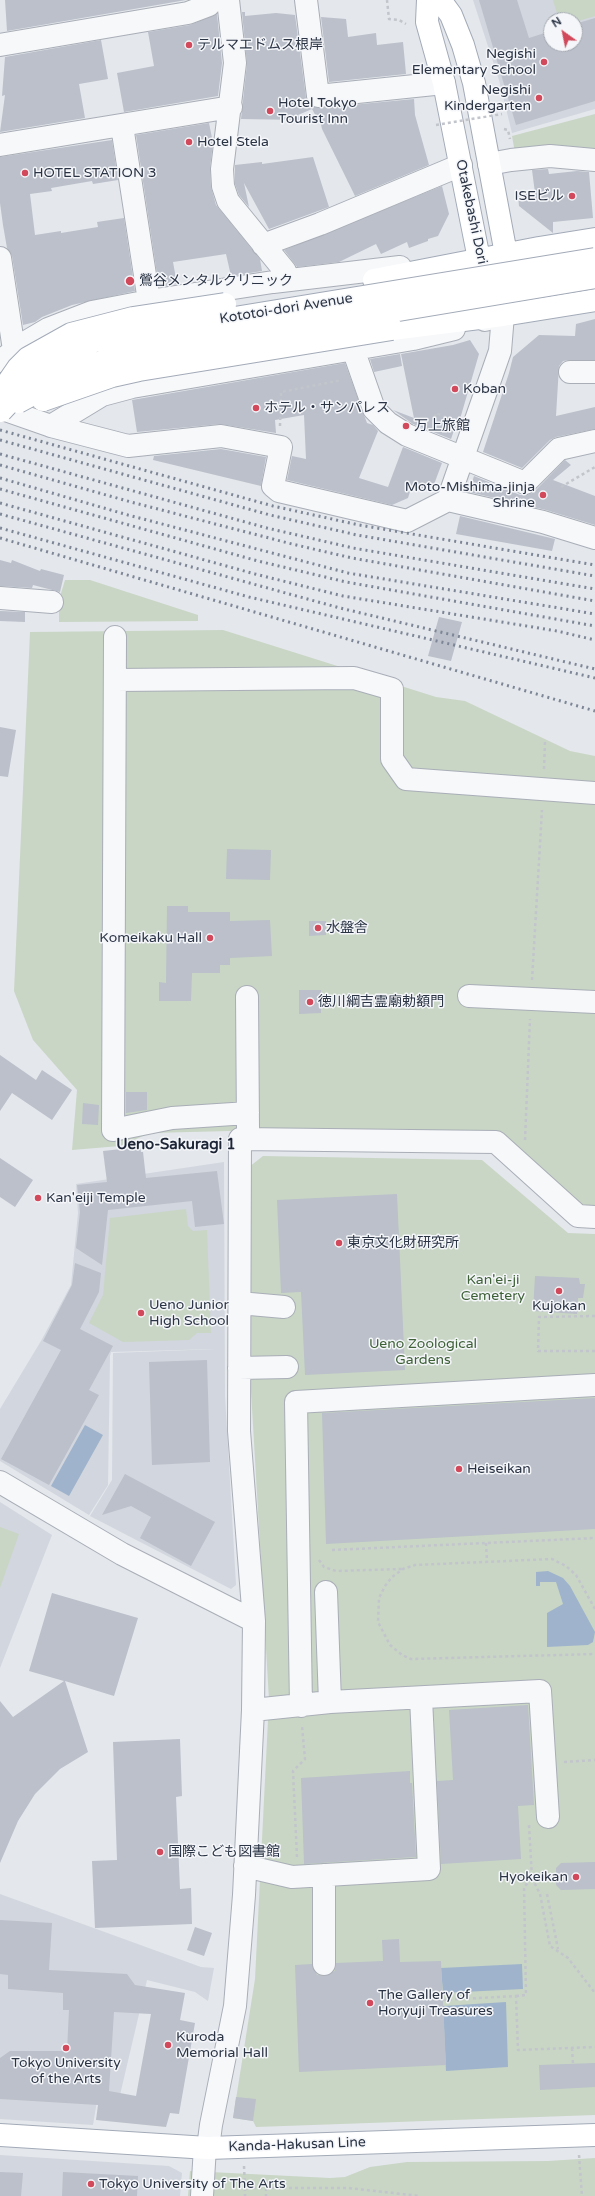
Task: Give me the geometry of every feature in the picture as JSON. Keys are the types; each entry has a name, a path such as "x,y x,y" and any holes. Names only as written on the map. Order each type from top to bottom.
{"main road":[{"name":"Otakebashi Dori","path":"428,0 427,22 444,83 479,259 503,315"},
{"name":"Otakebashi Dori","path":"440,0 451,15 463,45 474,83 506,254 503,315"},
{"path":"0,410 9,381 18,368 28,358 71,334 102,324 317,290 506,254 595,239"},
{"name":"Kototoi-dori Avenue","path":"0,410 35,375 64,355 94,341 595,258"},
{"name":"Kototoi-dori Avenue","path":"0,410 74,372 104,361 129,355 595,277"},
{"path":"0,410 57,396 85,385 139,370 392,329 503,315 595,300"},
{"name":"Kanda-Hakusan Line","path":"0,2135 207,2147 595,2135"}],"street":[{"path":"0,45 188,13 209,5 213,0"},
{"path":"228,0 235,63 231,107 222,169 223,186 228,200 263,245 285,270 288,280"},
{"path":"306,0 318,96 444,83"},
{"path":"0,145 231,107"},
{"path":"122,126 161,382"},
{"path":"489,164 550,156 595,160"},
{"path":"263,245 320,224 461,164"},
{"path":"0,258 7,356 48,329 72,318 92,312 149,301 288,280 479,259"},
{"path":"51,426 102,395 161,382 413,339 503,315 500,350 448,500"},
{"path":"353,349 374,409 388,423 406,435 525,483 559,449 595,441"},
{"path":"570,372 595,372"},
{"path":"0,410 51,426 128,446 221,436 281,447 273,486 279,491 406,521 448,500 543,522 595,538"},
{"path":"0,598 52,602"},
{"path":"115,637 113,1130 172,1118 248,1113"},
{"path":"115,680 354,678 392,689 392,759 406,779 595,794"},
{"path":"469,996 595,1002"},
{"path":"247,997 248,1139"},
{"path":"202,2196 207,2147 235,2006 245,1866 253,1710 254,1620 239,1431 240,1139 496,1142 578,1216 595,1217"},
{"path":"239,1303 284,1307"},
{"path":"239,1368 287,1367"},
{"path":"301,1706 296,1402 595,1385"},
{"path":"0,1482 122,1554 254,1620"},
{"path":"326,1592 330,1702"},
{"path":"253,1710 330,1702 540,1691 548,1817"},
{"path":"245,1866 299,1877 429,1869 421,1698"},
{"path":"324,1875 324,1964"}],"path":[{"path":"387,0 389,19 399,20 409,27"},
{"path":"436,125 502,114 503,119"},
{"path":"503,125 504,130 508,130 510,141"},
{"path":"281,447 281,392 362,376"},
{"path":"425,442 436,413 473,429"},
{"path":"561,487 595,467"},
{"path":"524,1144 544,790 545,742"},
{"path":"595,1316 539,1317 538,1351 595,1351"},
{"path":"332,1550 595,1538"},
{"path":"486,1543 487,1562"},
{"path":"318,1554 324,1567 336,1571 403,1569 415,1565 552,1559 566,1566 576,1575 595,1610"},
{"path":"403,1569 392,1577 379,1598 378,1622 390,1645 402,1655 411,1659 595,1654"},
{"path":"299,1877 293,1771 305,1759 301,1706"},
{"path":"544,1763 595,1760"},
{"path":"548,1817 528,1818 532,1878 540,1894 550,1946 558,1949 568,1958 595,1993"},
{"path":"443,2000 526,1995 524,1888 532,1878"},
{"path":"547,1894 558,1949"},
{"path":"516,1996 518,2050 595,2047"},
{"path":"572,2048 573,2064"},
{"path":"579,2156 582,2196"},
{"path":"244,2166 245,2196"},
{"path":"245,2188 348,2188 420,2196"},
{"path":"266,2188 266,2196"}],"shaded area":[{"name":"Negishi Elementary School","path":"473,0 595,0 595,109 512,133 499,80"},
{"name":"Ueno Junior High School","path":"224,1162 225,1396 236,1585 231,1589 90,1516 112,1480 113,1353 216,1349 111,1352 108,1485 89,1515 0,1461 0,1409 41,1341 71,1285 78,1213 76,1184"},
{"path":"0,1502 52,1535 0,1668"},
{"name":"Tokyo University of the Arts","path":"0,1894 201,1967 214,1968 208,2001 195,1992 147,1980 120,2095 98,2095 93,2125 0,2119"},
{"name":"Tokyo University of The Arts","path":"0,2155 169,2166 182,2173 180,2196 0,2196"}],"green space":[{"path":"553,0 595,0 595,16 583,20 583,12 557,12"},
{"path":"595,114 595,158 516,159 512,136"},
{"path":"65,580 90,580 198,615 198,621 59,622 59,600"},
{"path":"223,630 436,697 465,701 570,751 595,756 595,1210 580,1209 503,1135 230,1131 150,1133 120,1146 72,1150 77,1090 33,1040 14,991 30,632"},
{"name":"Ueno Zoological Gardens","path":"263,1156 482,1160 568,1233 595,1234 595,2115 256,2127 253,2121 233,2118 255,1979 269,1700 251,1391 249,1167"},
{"path":"186,1209 188,1226 193,1231 207,1230 211,1333 197,1333 189,1340 123,1342 89,1323 103,1295 110,1218"},
{"path":"0,1527 19,1534 0,1588"},
{"path":"595,2158 595,2196 188,2196 190,2171 330,2178 345,2177 370,2167 407,2162 548,2161"}],"water":[{"path":"85,1425 103,1435 69,1496 51,1486"},
{"path":"548,1571 563,1578 570,1586 595,1632 593,1642 588,1645 547,1647 547,1613 563,1604 556,1582 540,1582 540,1586 536,1586 536,1572"},
{"path":"522,1964 523,1989 443,1993 441,1968"},
{"path":"506,2002 508,2067 446,2071 443,2006"}],"building":[{"path":"5,0 186,0 7,31"},
{"name":"Negishi Elementary School","path":"479,0 517,0 529,38 543,34 543,52 583,52 583,22 595,18 595,101 516,125"},
{"path":"242,12 245,12 245,16 276,13 295,15 306,98 313,107 319,108 414,99 415,115 429,165 355,196 322,129 320,120 318,120 312,109 298,115 300,120 241,119 247,64"},
{"path":"217,14 222,63 218,96 124,112 117,73 154,66 148,32 190,25"},
{"path":"321,17 346,19 348,37 376,33 377,45 403,42 406,74 329,82"},
{"path":"101,40 108,79 79,84 85,118 0,132 5,95 2,96 5,57"},
{"path":"209,123 213,143 210,168 211,187 216,205 260,259 262,271 231,276 226,254 173,262 177,284 159,287 136,135"},
{"path":"112,140 118,180 93,184 92,181 51,188 52,191 30,194 35,235 61,231 61,233 98,227 97,222 124,218 135,291 72,305 42,317 35,322 23,325 12,256 7,248 3,225 0,203 0,157"},
{"path":"313,157 329,207 269,229 244,183 249,207 239,195 235,184 235,165 262,162 262,164"},
{"path":"548,169 549,174 577,171 589,172 593,218 553,222 553,233 519,206 518,195 535,193 532,170"},
{"path":"442,186 449,214 438,236 428,239 428,241 409,248 407,242 381,254 376,244 339,262 297,267 284,250"},
{"path":"595,319 595,360 563,361 559,366 556,416 595,407 595,429 556,437 550,440 522,468 483,452 513,357 539,335 575,336 576,324"},
{"path":"470,340 479,354 460,419 458,419 451,439 413,424 393,410 414,418 401,354 453,345"},
{"path":"400,354 402,366 374,372 370,359"},
{"path":"345,363 367,423 373,425 378,431 359,478 388,487 403,447 442,463 433,487 425,491 412,485 408,498 392,505 287,480 292,456 306,459 304,415 275,420 276,433 220,424 137,432 132,400"},
{"path":"221,449 266,457 261,486 153,460 154,456"},
{"path":"565,460 571,465 553,480 595,496 595,525 546,510 469,492 474,476 520,495 528,495 534,492"},
{"path":"460,516 555,539 552,551 456,534"},
{"path":"0,560 11,563 12,560 40,571 41,569 64,575 60,592 33,585 32,588 0,586"},
{"path":"0,611 25,612 25,622 0,621"},
{"path":"439,617 462,622 451,661 428,656"},
{"path":"0,727 16,730 8,777 0,776"},
{"path":"227,849 271,850 270,880 226,879"},
{"path":"167,906 188,906 188,912 230,912 230,921 270,920 272,956 230,958 230,965 220,965 220,973 192,973 191,1001 159,1001 159,982 166,983"},
{"name":"水盤舎","path":"309,921 326,921 326,935 309,936"},
{"name":"徳川綱吉霊廟勅額門","path":"299,990 321,990 321,1013 299,1014"},
{"path":"0,1055 36,1080 42,1070 72,1090 52,1120 12,1093 0,1111"},
{"path":"126,1092 147,1092 147,1110 126,1113"},
{"path":"83,1103 99,1105 98,1125 82,1124"},
{"path":"140,1147 141,1152 143,1152 146,1178 217,1171 224,1224 195,1227 192,1201 108,1210 102,1265 76,1248 80,1212 77,1185 107,1182 103,1151"},
{"path":"0,1158 33,1180 15,1207 0,1197"},
{"name":"東京文化財研究所","path":"397,1194 405,1370 305,1375 301,1292 281,1293 277,1200"},
{"path":"75,1263 101,1273 99,1292 80,1329 113,1346 89,1390 99,1395 49,1485 1,1459 61,1350 43,1341 72,1285"},
{"name":"Kujokan","path":"535,1276 579,1278 580,1284 585,1284 583,1298 578,1298 577,1314 533,1311"},
{"path":"207,1360 210,1462 152,1465 149,1362"},
{"name":"Heiseikan","path":"595,1398 595,1529 326,1544 322,1413"},
{"path":"125,1474 215,1522 191,1566 140,1538 151,1517 131,1506 102,1515"},
{"path":"52,1593 138,1618 114,1696 65,1681 88,1752 60,1769 35,1794 18,1821 0,1863 0,1701 13,1717 64,1681 29,1671"},
{"path":"528,1705 534,1805 518,1806 521,1859 441,1864 437,1781 453,1780 449,1710"},
{"path":"180,1739 182,1796 176,1797 180,1889 191,1888 192,1924 95,1928 92,1861 117,1860 113,1742"},
{"path":"410,1771 416,1857 304,1864 301,1778"},
{"name":"Hyokeikan","path":"595,1862 595,1889 561,1890 556,1885 556,1868 561,1863"},
{"path":"0,1920 52,1923 49,1970 127,1974 135,1985 185,1993 180,2020 195,2023 179,2114 170,2113 166,2127 96,2120 98,2105 0,2099 0,2058 10,2051 67,2051 69,2010 63,2010 63,1993 8,1989 8,1975 0,1974","holes":["114,2012 151,2014 136,2096 109,2091"]},
{"path":"195,1927 212,1933 204,1956 187,1950"},
{"name":"The Gallery of Horyuji Treasures","path":"399,1939 400,1962 441,1961 446,2065 299,2072 295,1965 312,1964 317,1975 324,1976 335,1971 336,1963 383,1961 382,1940"},
{"path":"595,2063 595,2087 540,2090 539,2065"},
{"path":"236,2097 256,2099 253,2121 233,2118"},
{"path":"0,2172 23,2173 21,2196 0,2196"},
{"path":"63,2172 138,2176 137,2196 62,2196"}],"railway":[{"path":"0,430 273,506 359,525 595,565"},
{"path":"0,440 270,515 357,535 595,576"},
{"path":"0,454 267,528 353,548 595,589"},
{"path":"0,465 131,502 352,558 595,601"},
{"path":"0,478 128,515 348,573 595,614"},
{"path":"0,489 258,561 346,582 595,626"},
{"path":"0,503 255,574 343,596 557,631 595,640"},
{"path":"0,514 340,608 595,669"},
{"path":"0,528 249,597 595,678"},
{"path":"0,538 595,711"}],"place":[{"name":"テルマエドムス根岸","path":"189,45"},
{"name":"Negishi Elementary School","path":"544,62"},
{"name":"Negishi Kindergarten","path":"539,98"},
{"name":"Hotel Tokyo Tourist Inn","path":"270,111"},
{"name":"Hotel Stela","path":"189,142"},
{"name":"HOTEL STATION 3","path":"25,173"},
{"name":"ISEビル","path":"572,196"},
{"name":"鶯谷メンタルクリニック","path":"130,281"},
{"name":"Koban","path":"455,389"},
{"name":"ホテル・サンパレス","path":"256,408"},
{"name":"万上旅館","path":"406,426"},
{"name":"Moto-Mishima-jinja Shrine","path":"543,495"},
{"name":"水盤舎","path":"318,928"},
{"name":"Komeikaku Hall","path":"210,938"},
{"name":"徳川綱吉霊廟勅額門","path":"310,1002"},
{"name":"Kan'eiji Temple","path":"38,1198"},
{"name":"東京文化財研究所","path":"339,1243"},
{"name":"Kujokan","path":"559,1291"},
{"name":"Ueno Junior High School","path":"141,1313"},
{"name":"Heiseikan","path":"459,1469"},
{"name":"国際こども図書館","path":"160,1852"},
{"name":"Hyokeikan","path":"576,1877"},
{"name":"The Gallery of Horyuji Treasures","path":"370,2003"},
{"name":"Kuroda Memorial Hall","path":"168,2045"},
{"name":"Tokyo University of the Arts","path":"66,2048"},
{"name":"Tokyo University of The Arts","path":"91,2184"}],"district":[{"name":"Ueno-Sakuragi 1","path":"176,1145"}],"park label":[{"name":"Kan'ei-ji Cemetery","path":"493,1288"}]}
